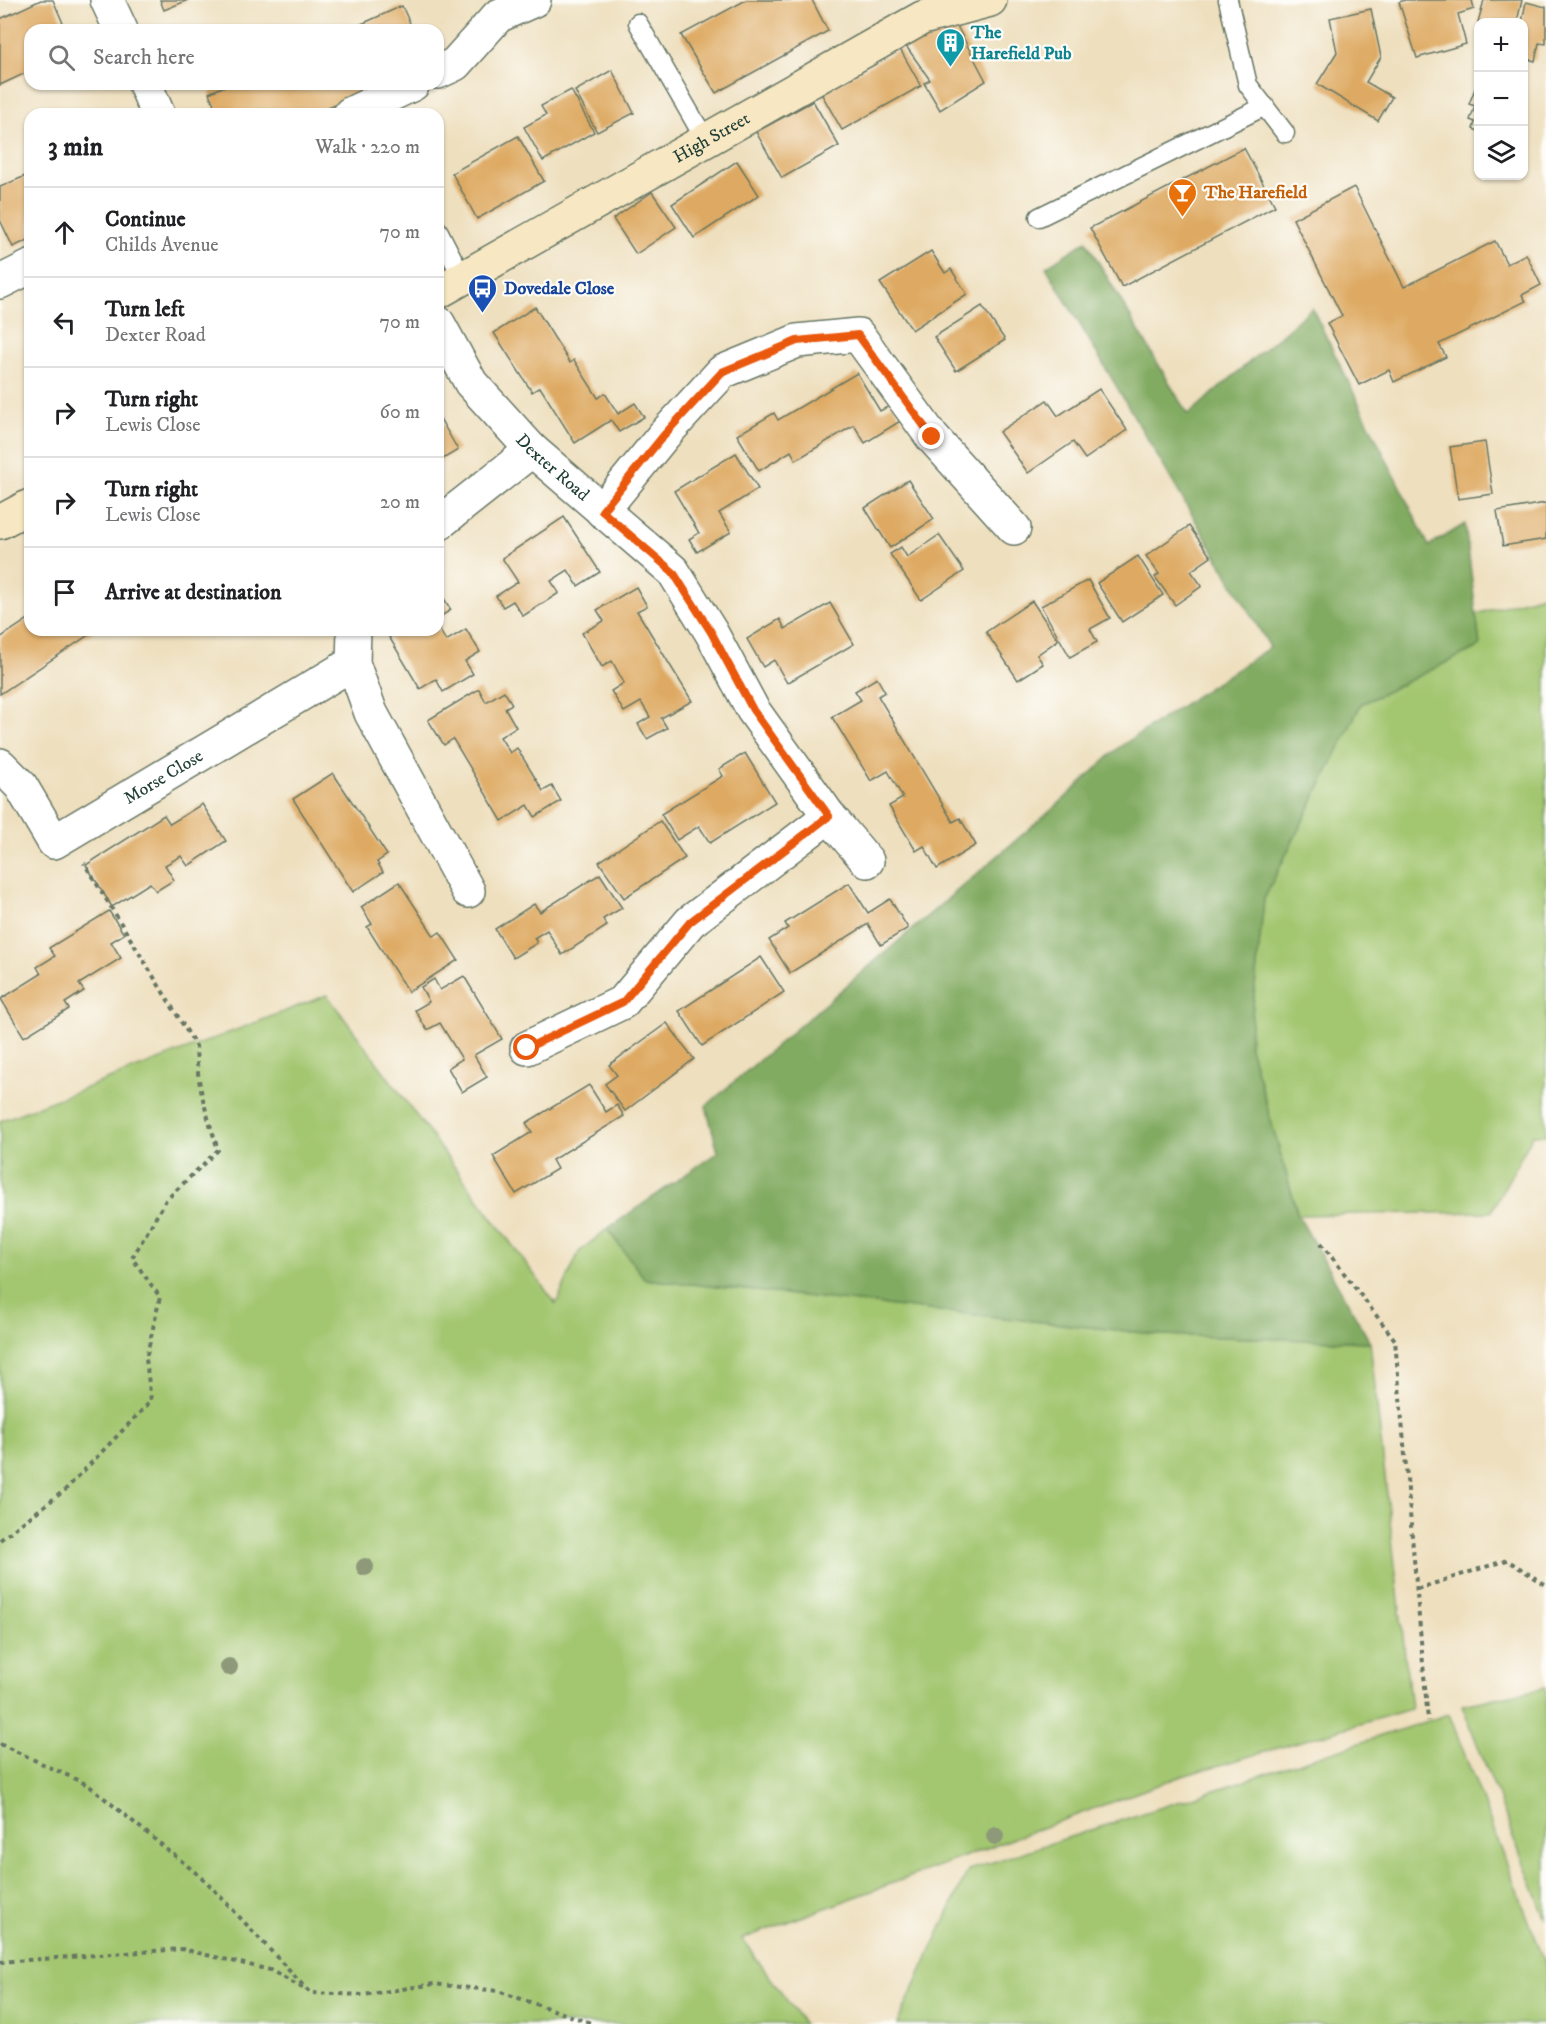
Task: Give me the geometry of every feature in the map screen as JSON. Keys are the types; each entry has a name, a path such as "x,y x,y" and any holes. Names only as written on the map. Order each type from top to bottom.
{"street":[{"path":"107,0 118,24"},
{"path":"444,69 455,64 498,16 534,0"},
{"name":"High Street","path":"451,285 922,18 990,0"},
{"path":"148,90 155,108"},
{"path":"363,108 400,90"},
{"path":"0,282 24,270"},
{"name":"Dexter Road","path":"444,334 471,383 532,450 673,572 711,632 753,710 829,816 867,861"},
{"path":"602,511 664,435 722,372 797,341 858,335 932,437 1014,528"},
{"path":"444,519 532,450"},
{"path":"0,522 24,509"},
{"path":"354,636 353,663 371,712 468,891"},
{"name":"Morse Close","path":"66,834 353,663"},
{"path":"0,765 21,786 54,842 66,834"},
{"path":"527,1048 623,1002 690,922 829,816"}],"lane":[{"path":"1228,0 1248,85 1285,133"},
{"path":"638,22 706,141"},
{"path":"1039,217 1265,106"},
{"path":"444,255 451,285"}],"path":[{"path":"0,1540 65,1490 151,1401 146,1359 160,1297 132,1258 166,1200 218,1150 202,1107 196,1072 196,1046 66,834"},
{"path":"1322,1243 1395,1340 1428,1721"},
{"path":"1417,1588 1507,1560 1546,1585"},
{"path":"0,1744 88,1785 206,1881 310,1992"},
{"path":"0,1962 182,1949 270,1970 310,1992 364,1995 434,1984 498,1991 594,2024"}],"green space":[{"path":"1086,241 1188,415 1312,308 1429,546 1465,524 1480,646 1361,704 1264,899 1249,1044 1298,1215 1370,1342 1163,1335 645,1279 607,1229 718,1152 706,1106 1063,800 1118,748 1270,647 1046,267"},
{"path":"1546,594 1546,1135 1533,1135 1491,1212 1298,1215 1249,1044 1264,899 1361,704 1480,646 1476,614"},
{"path":"327,995 556,1304 579,1252 607,1229 645,1279 1163,1335 1370,1342 1411,1709 1179,1777 742,1939 804,2024 0,2024 0,1121"},
{"path":"1546,1688 1546,1920 1462,1705"},
{"path":"1449,1714 1546,1965 1546,2024 897,2024 968,1870"}],"building":[{"path":"41,0 53,0 63,24 24,24 24,74 0,85 0,19"},
{"path":"160,0 188,0 164,10"},
{"path":"746,0 812,0 828,31 716,93 681,35"},
{"path":"1405,0 1472,0 1474,9 1458,14 1466,44 1417,58 1399,2"},
{"path":"1484,0 1522,0 1518,18 1479,18"},
{"path":"1526,2 1546,7 1546,44 1539,43 1535,61 1528,59 1528,18 1523,18"},
{"path":"402,6 410,24 362,24"},
{"path":"1371,9 1381,57 1366,82 1392,97 1378,121 1317,84 1337,52 1330,18"},
{"name":"The Harefield Pub","path":"956,24 986,81 940,110 924,83 930,80 906,46 919,33"},
{"path":"900,49 921,86 842,130 821,93"},
{"path":"612,70 634,113 597,132 575,91"},
{"path":"216,90 368,90 328,108 215,108 209,93"},
{"path":"571,90 594,132 543,161 524,127 546,115 541,106"},
{"path":"1474,92 1474,106 1469,104"},
{"path":"813,101 839,146 782,178 756,132"},
{"path":"1474,109 1474,122 1470,120"},
{"path":"518,136 544,181 477,219 452,173"},
{"name":"The Harefield","path":"1244,148 1275,206 1122,287 1090,228"},
{"path":"737,161 759,195 694,238 672,204"},
{"path":"24,177 24,242 13,247 0,220 0,187"},
{"path":"1354,187 1404,287 1495,241 1507,264 1526,254 1541,285 1522,295 1526,301 1439,344 1446,357 1394,382 1389,370 1359,385 1327,323 1342,316 1293,219"},
{"path":"652,192 676,227 636,254 613,219"},
{"path":"931,251 945,273 951,269 967,294 912,330 880,283"},
{"path":"982,306 1005,340 956,371 934,337"},
{"path":"535,307 570,363 574,360 598,398 605,393 618,414 635,403 644,417 619,432 611,420 575,443 540,387 532,392 494,333"},
{"path":"857,373 880,411 893,404 902,420 865,443 854,425 796,460 791,451 759,471 737,435 774,413 778,420"},
{"path":"1099,389 1127,430 1085,459 1073,442 1028,473 999,432 1047,400 1058,416"},
{"path":"444,426 458,450 444,458"},
{"path":"1485,442 1493,494 1458,499 1450,447"},
{"path":"736,453 758,489 719,513 731,532 697,552 689,539 699,533 674,491"},
{"path":"908,480 934,519 890,548 865,508"},
{"path":"1546,503 1546,539 1503,546 1497,511"},
{"path":"564,517 600,572 578,586 568,570 551,581 559,593 523,616 513,601 503,607 496,596 518,582 502,558"},
{"path":"1189,526 1211,557 1191,571 1202,586 1175,605 1155,577 1159,574 1146,556"},
{"path":"939,535 964,571 921,600 890,554 901,547 907,557"},
{"path":"1138,556 1163,595 1122,622 1097,583"},
{"path":"1088,580 1110,618 1090,629 1097,642 1070,657 1041,606"},
{"path":"636,587 647,606 637,611 692,701 661,718 667,728 647,739 638,724 650,717 641,702 624,712 611,691 624,683 612,661 602,667 582,633 604,621 597,610"},
{"path":"444,599 451,610 444,614"},
{"path":"1032,601 1058,640 1037,655 1043,664 1018,680 986,632"},
{"path":"830,603 854,644 787,683 774,660 763,667 747,639 780,619 785,629"},
{"path":"24,622 24,636 87,636 0,694 0,638"},
{"path":"466,629 480,652 465,661 473,674 443,692 436,679 420,689 389,636 443,636 446,641"},
{"path":"877,678 885,692 878,696 953,822 960,818 976,845 937,869 924,846 916,851 889,806 903,798 888,771 871,781 832,717 861,700 855,691"},
{"path":"479,689 486,702 504,691 512,704 505,708 516,727 500,737 510,753 517,748 543,791 552,786 561,801 535,817 528,805 502,821 453,739 444,745 428,720"},
{"path":"745,753 775,802 710,843 699,826 677,840 661,814 723,776 719,769"},
{"path":"333,773 387,855 377,862 383,872 353,892 293,799"},
{"path":"202,804 226,841 188,866 181,856 165,865 174,880 156,891 150,883 112,907 86,865 164,815 170,824"},
{"path":"660,821 685,858 624,898 599,862"},
{"path":"600,874 622,908 603,919 607,926 562,955 547,930 534,938 537,943 513,958 495,929 534,904 540,912"},
{"path":"399,882 434,936 440,932 458,960 408,992 367,927 372,924 361,907"},
{"path":"849,883 868,913 890,899 908,928 881,945 868,924 790,973 769,940 788,928 785,923"},
{"path":"109,911 124,934 111,942 121,958 79,984 84,991 65,1003 69,1009 24,1037 1,999 41,974 37,967 55,956 49,948"},
{"path":"761,957 784,992 702,1046 679,1011"},
{"path":"464,976 502,1039 474,1055 487,1077 462,1092 448,1068 462,1059 440,1023 427,1030 415,1010 429,1002 421,987 434,979 440,990"},
{"path":"667,1023 694,1059 625,1111 605,1084 617,1075 609,1065"},
{"path":"589,1085 606,1112 617,1105 624,1116 552,1160 557,1169 516,1194 493,1156 532,1132 526,1123"}],"place":[{"name":"The Harefield Pub","path":"950,68"},
{"name":"The Harefield","path":"1183,218"},
{"name":"Dovedale Close","path":"483,314"}],"route":[{"path":"527,1048 623,1002 690,922 768,860 829,816 753,710 711,632 673,572 602,511 664,435 722,372 797,341 858,335 932,437"}]}
